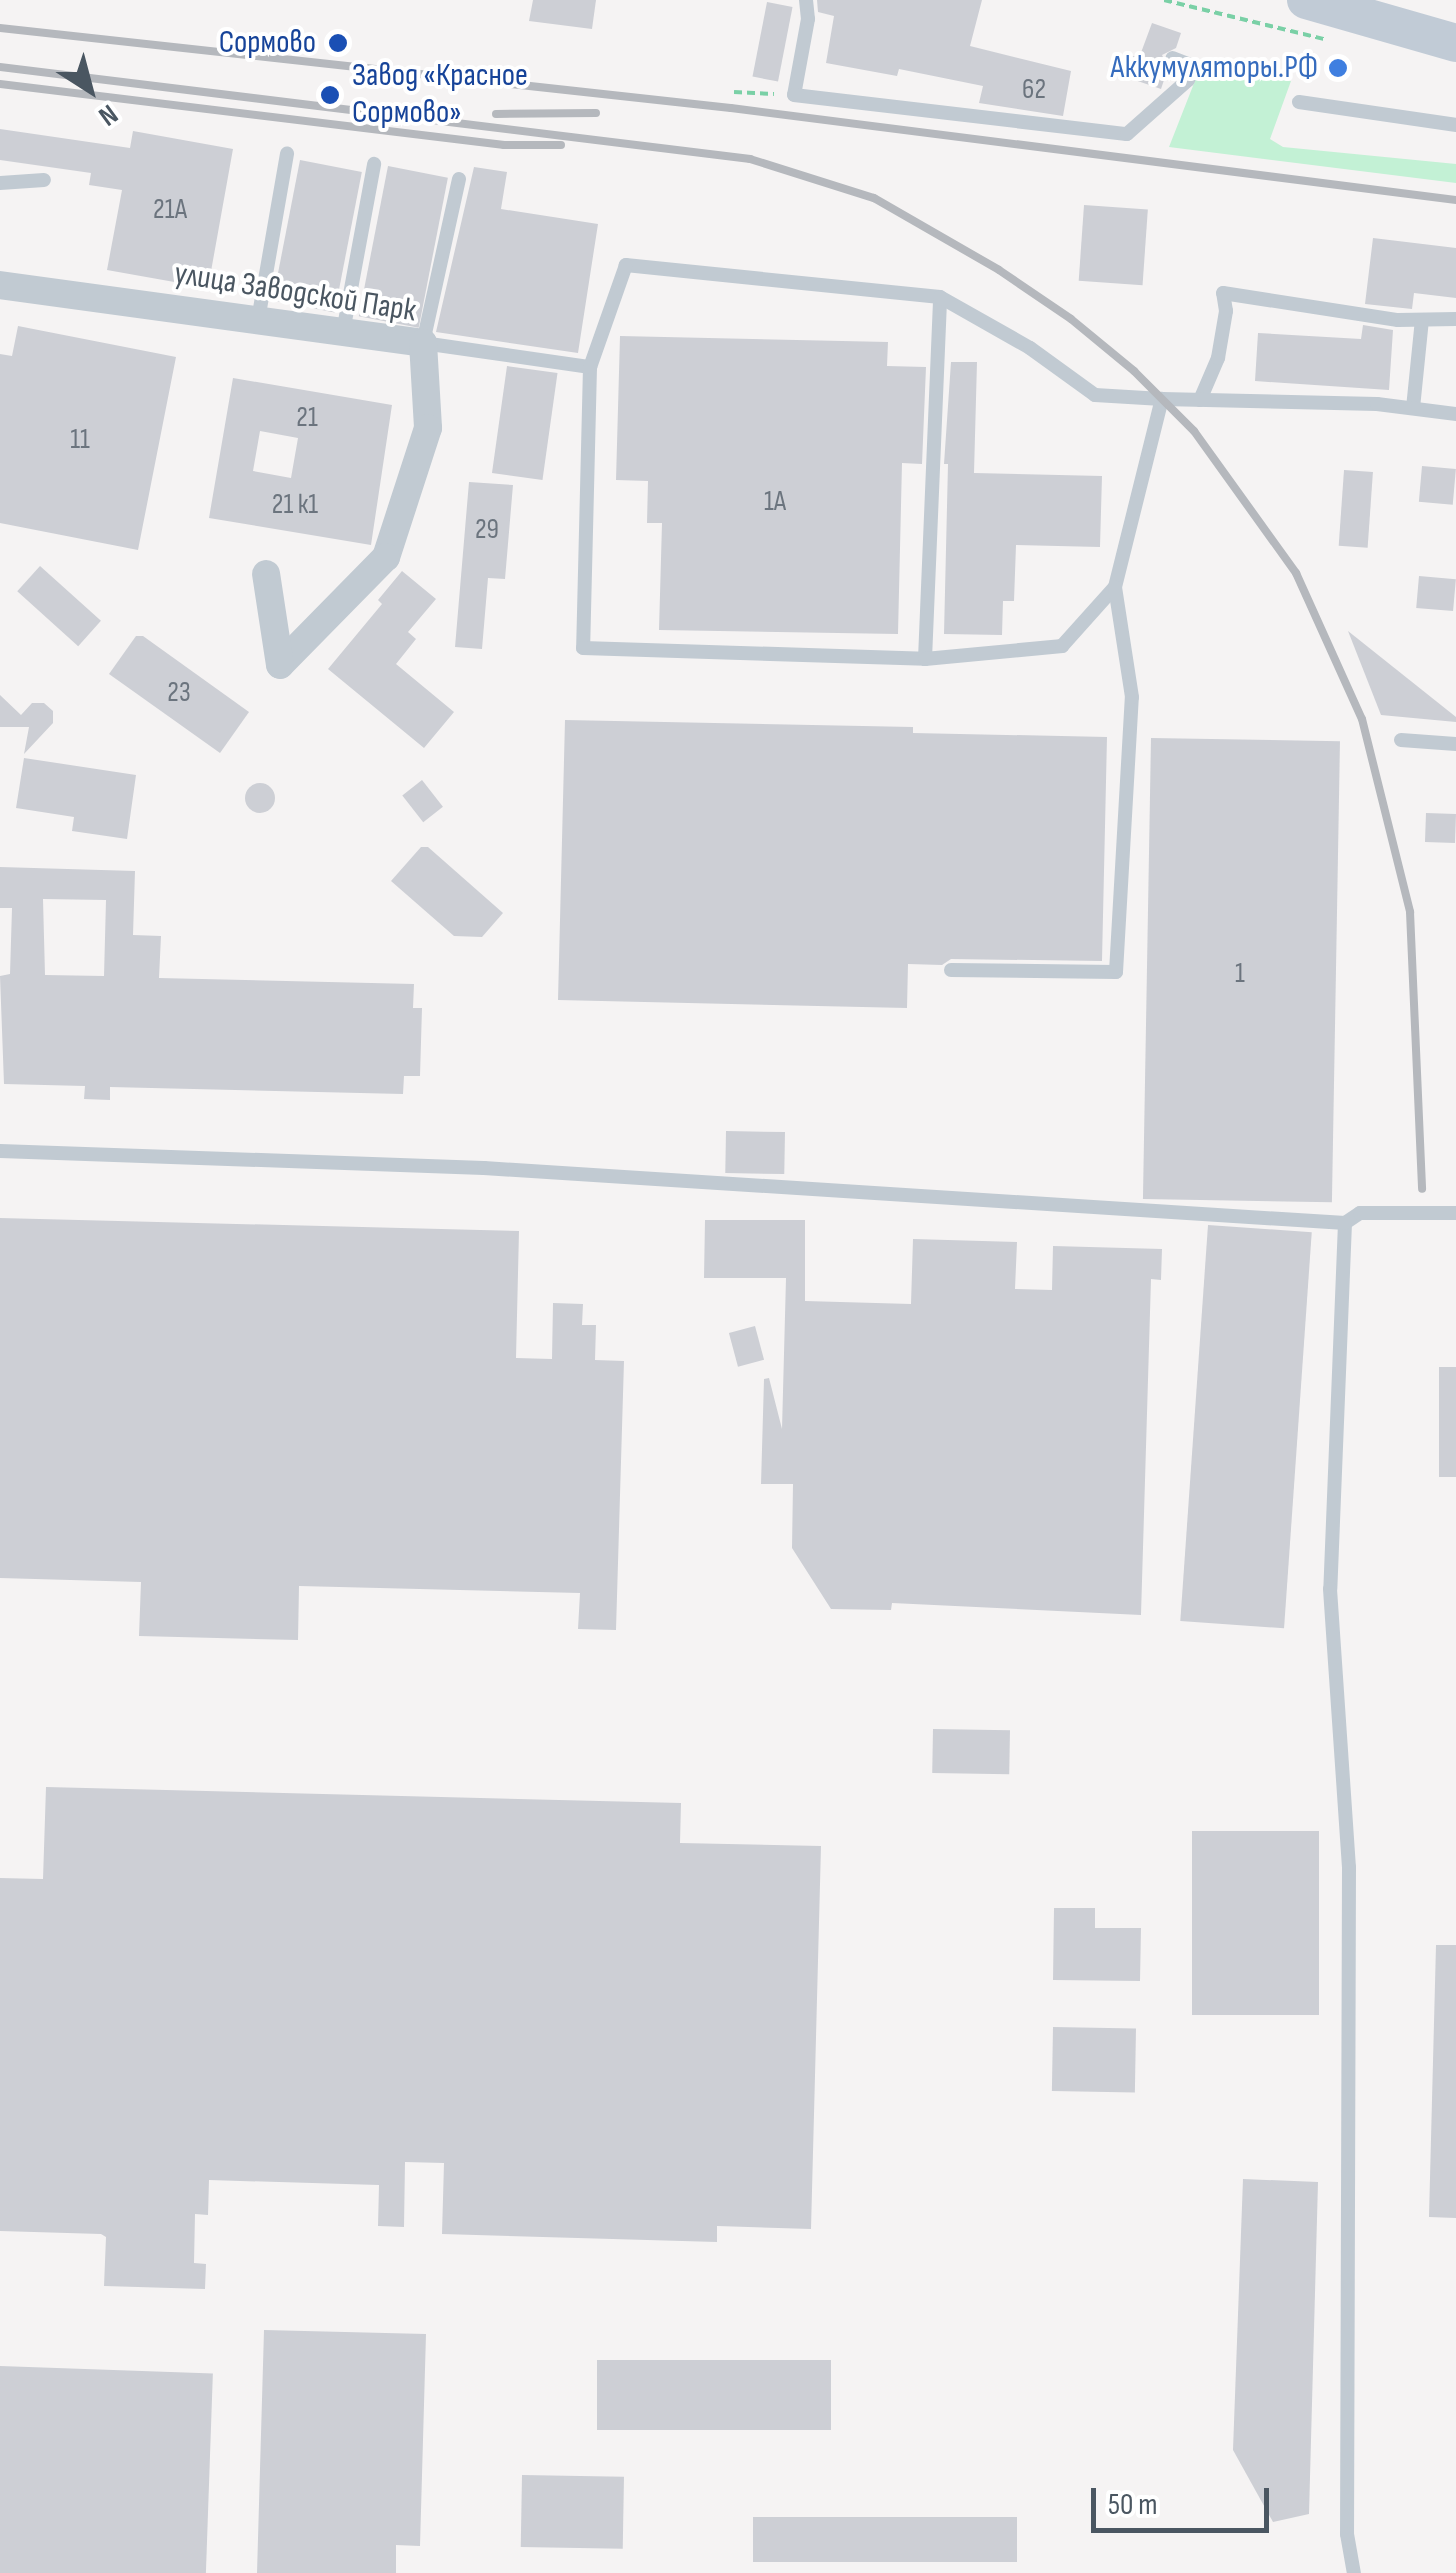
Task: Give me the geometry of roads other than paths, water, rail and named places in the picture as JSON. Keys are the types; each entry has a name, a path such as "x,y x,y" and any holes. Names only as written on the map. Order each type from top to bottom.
{"street":[{"path":"1306,0 1456,43"},
{"name":"улица Заводской Парк","path":"0,285 423,343 428,428 386,557 280,665 266,574"}],"lane":[{"path":"806,0 808,19 794,95 1128,134 1188,80 1193,66 1172,58"},
{"path":"1299,102 1456,124"},
{"path":"258,320 287,154"},
{"path":"343,332 374,164"},
{"path":"459,178 423,343 590,368"},
{"path":"0,183 44,180"},
{"path":"1114,587 1062,646 925,660 582,648 590,368 626,265 940,298 1030,348 1095,395 1413,408 1456,414"},
{"path":"1200,400 1218,358 1226,312 1223,293 1362,315 1456,319"},
{"path":"925,660 940,298"},
{"path":"1413,408 1422,320"},
{"path":"952,970 1116,972 1132,697 1114,587 1162,399"},
{"path":"1400,740 1456,744"},
{"path":"0,1151 484,1168 1345,1223 1360,1213 1456,1213"},
{"path":"1345,1223 1330,1589 1349,1868 1347,2514 1354,2573"}],"railway":[{"path":"0,28 731,108 1456,200"},
{"path":"0,67 750,159 874,198 999,270 1071,319 1134,371 1194,431 1296,573 1362,719 1410,912 1422,1189"},
{"path":"0,84 504,145 561,145"},
{"path":"496,114 596,113"}],"place":[{"name":"Сормово","path":"338,43"},
{"name":"Аккумуляторы.РФ","path":"1338,68"},
{"name":"Завод «Красное Сормово»","path":"330,95"}]}
